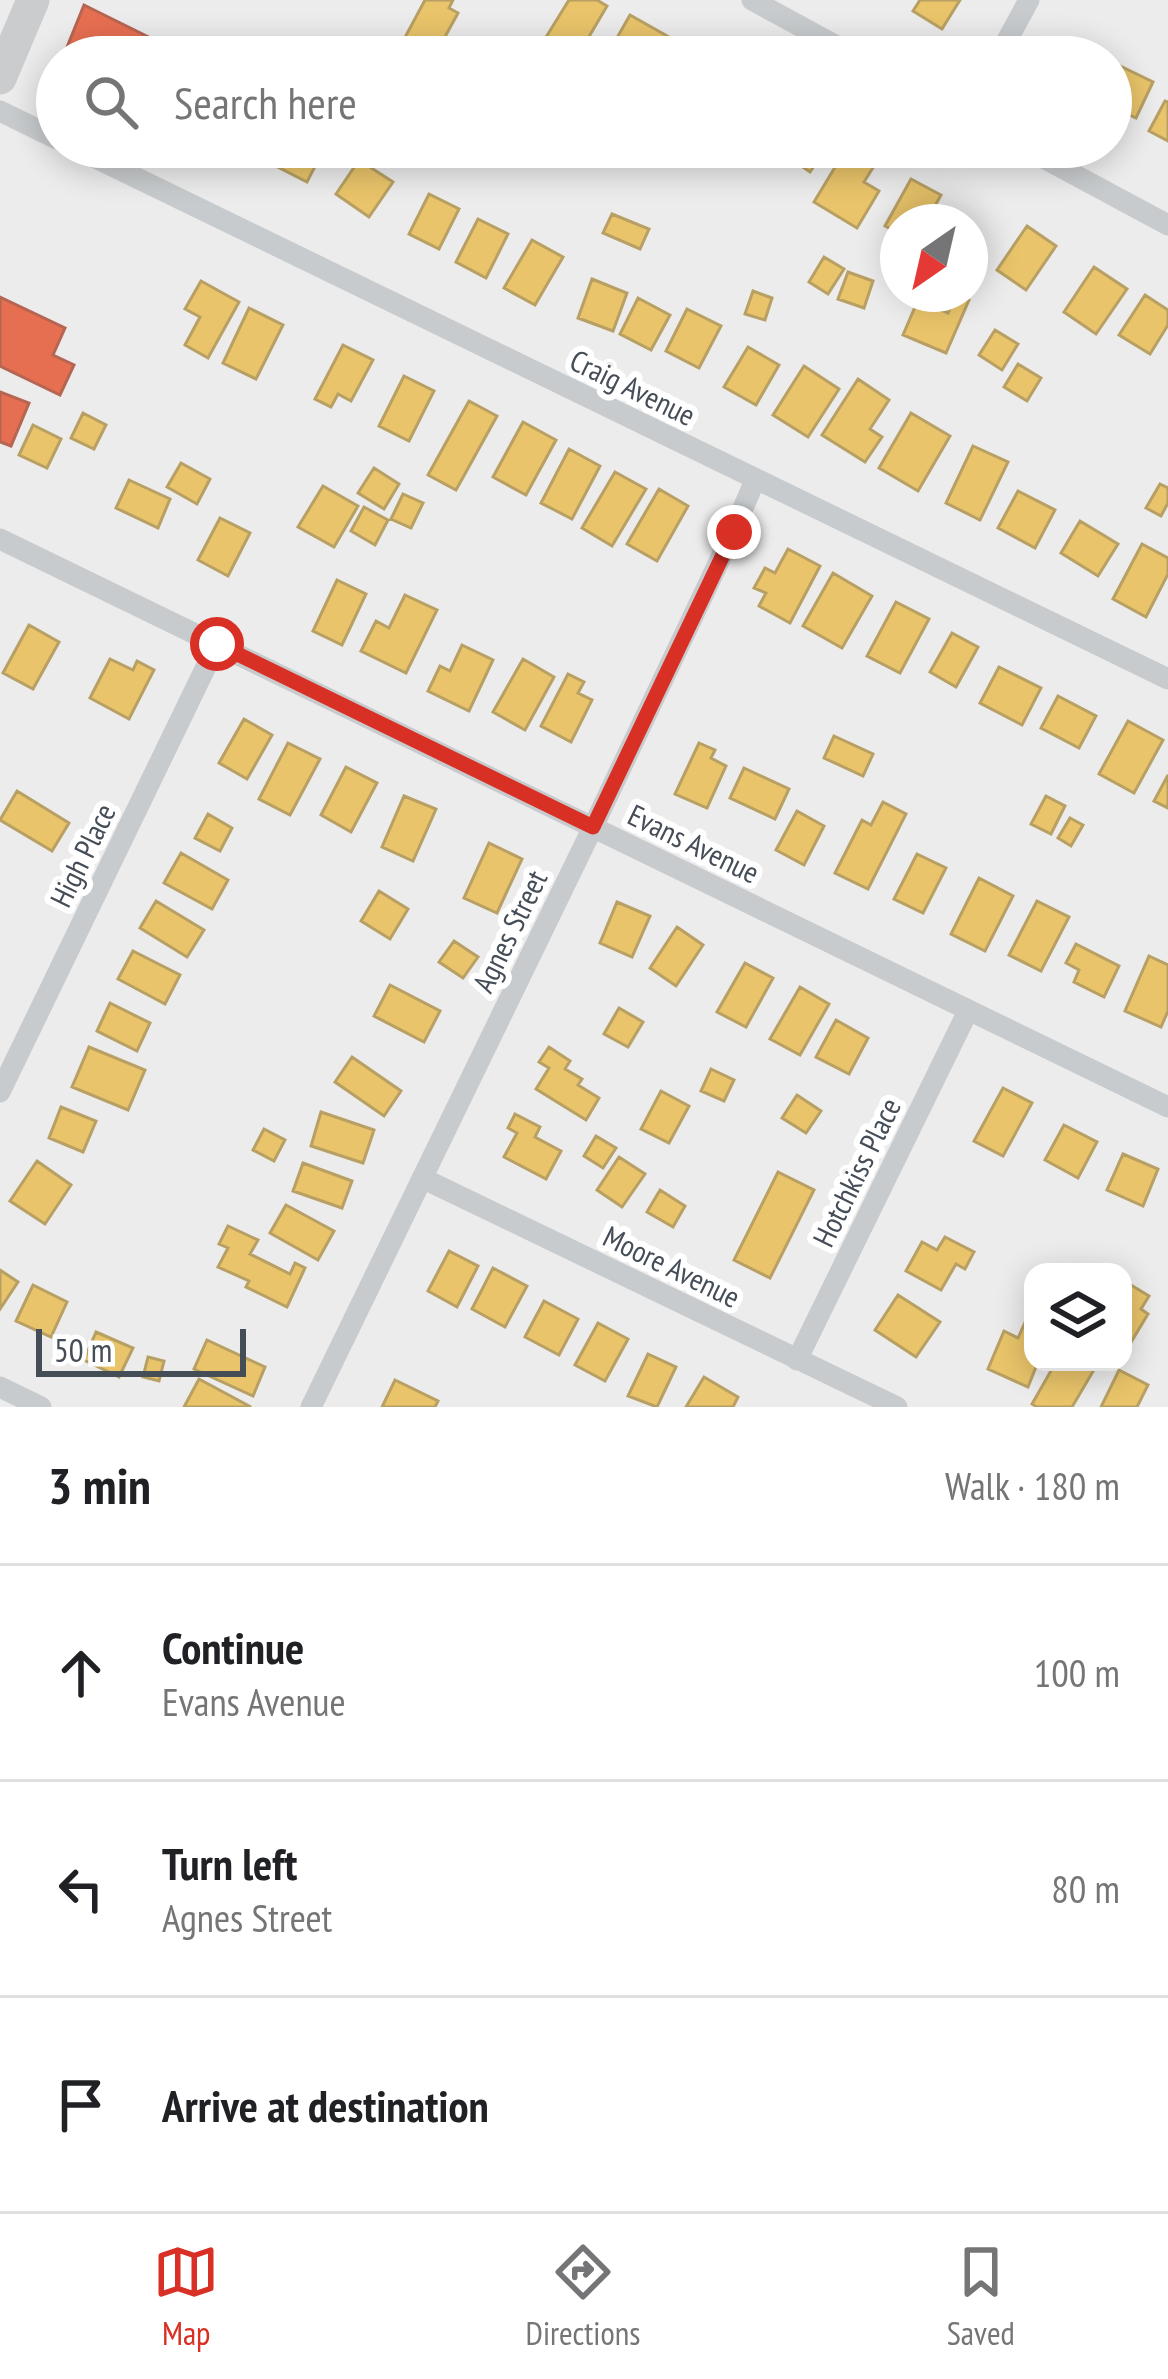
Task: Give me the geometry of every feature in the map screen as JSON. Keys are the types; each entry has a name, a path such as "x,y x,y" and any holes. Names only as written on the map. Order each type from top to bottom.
{"main road":[{"path":"0,78 33,0"}],"street":[{"path":"752,0 818,36"},
{"path":"1009,36 1029,0"},
{"path":"0,112 36,129"},
{"name":"Craig Avenue","path":"116,168 1168,680"},
{"path":"1062,168 1168,225"},
{"name":"Agnes Street","path":"311,1407 593,827 755,479"},
{"name":"Evans Avenue","path":"0,538 1168,1107"},
{"name":"High Place","path":"0,1092 217,644"},
{"name":"Hotchkiss Place","path":"797,1360 968,1011"},
{"name":"Moore Avenue","path":"422,1178 897,1407"},
{"path":"0,1387 41,1407"}],"building: Homes":[{"path":"425,0 453,0 449,8 458,13 445,36 406,36"},
{"path":"569,0 597,0 607,6 589,36 547,36"},
{"path":"920,0 960,0 942,29 913,11"},
{"path":"630,15 667,36 618,36"},
{"path":"1132,72 1153,82 1136,118 1132,116"},
{"path":"1168,102 1168,141 1149,131"},
{"path":"280,168 314,168 307,182"},
{"path":"354,168 371,168 393,182 369,217 336,194"},
{"path":"835,168 873,168 864,182 879,191 857,228 814,202"},
{"path":"911,179 941,195 936,204 897,204"},
{"path":"429,194 459,209 439,249 409,234"},
{"path":"612,214 649,229 640,249 603,233"},
{"path":"478,219 508,234 486,278 456,262"},
{"path":"1027,226 1056,246 1026,290 997,270"},
{"path":"532,240 563,257 535,305 504,288"},
{"path":"824,257 844,269 828,294 809,282"},
{"path":"1094,267 1127,289 1096,334 1064,312"},
{"path":"848,272 873,281 864,308 838,299"},
{"path":"592,279 627,293 613,331 578,318"},
{"path":"201,281 239,302 208,358 185,345 200,317 185,309"},
{"path":"753,291 772,298 765,320 745,314"},
{"path":"1145,295 1168,310 1168,325 1150,354 1119,335"},
{"path":"638,298 670,315 651,350 620,334"},
{"path":"249,308 283,325 256,379 223,363"},
{"path":"687,309 721,326 699,368 666,351"},
{"path":"913,312 964,312 946,353 903,335"},
{"path":"995,330 1018,344 1002,370 979,355"},
{"path":"343,345 373,360 351,401 338,394 331,407 315,399"},
{"path":"748,347 779,365 756,405 724,387"},
{"path":"1018,364 1041,378 1027,401 1004,387"},
{"path":"804,366 839,389 808,437 773,415"},
{"path":"404,376 434,391 409,441 379,426"},
{"path":"858,379 889,400 870,429 882,437 865,462 822,435"},
{"path":"469,401 497,416 456,490 428,475"},
{"path":"83,413 106,425 94,449 71,438"},
{"path":"911,413 950,436 918,491 879,468"},
{"path":"523,422 556,440 526,495 493,477"},
{"path":"33,425 61,439 47,468 19,455"},
{"path":"973,446 1008,462 980,520 946,503"},
{"path":"569,449 600,466 572,519 541,503"},
{"path":"181,463 210,479 197,504 167,487"},
{"path":"374,468 399,484 384,509 358,493"},
{"path":"615,472 646,489 612,546 582,528"},
{"path":"129,480 170,499 158,528 116,508"},
{"path":"1160,484 1168,488 1168,503 1161,516 1146,508"},
{"path":"323,486 358,506 334,547 298,527"},
{"path":"659,489 688,506 657,561 627,544"},
{"path":"1018,491 1055,510 1035,548 998,528"},
{"path":"403,494 423,503 411,528 391,519"},
{"path":"364,507 388,520 375,545 351,531"},
{"path":"220,518 250,533 228,576 198,560"},
{"path":"1080,521 1118,544 1098,576 1061,553"},
{"path":"1142,544 1168,558 1168,574 1146,617 1113,599"},
{"path":"788,549 820,566 790,623 759,606 766,593 754,588 765,568 775,573"},
{"path":"833,573 872,596 842,648 803,626"},
{"path":"337,580 366,594 342,645 313,631"},
{"path":"405,595 437,610 406,673 361,651 376,621 389,628"},
{"path":"896,602 929,619 900,673 867,656"},
{"path":"29,625 59,642 33,689 3,673"},
{"path":"952,633 978,647 956,687 930,672"},
{"path":"462,645 493,660 469,711 428,691 440,666 450,671"},
{"path":"110,659 133,670 137,661 154,670 129,719 90,698"},
{"path":"523,659 554,677 525,730 493,712"},
{"path":"999,667 1041,688 1022,725 980,703"},
{"path":"568,674 584,682 578,693 592,700 571,742 541,726"},
{"path":"1058,696 1096,716 1079,748 1041,728"},
{"path":"244,719 272,735 247,779 219,763"},
{"path":"1128,721 1163,740 1134,793 1099,774"},
{"path":"834,736 873,754 863,776 824,758"},
{"path":"288,743 320,759 290,815 259,799"},
{"path":"699,743 715,750 711,758 726,766 707,808 675,794"},
{"path":"346,767 377,783 351,832 321,815"},
{"path":"744,768 789,789 775,819 730,798"},
{"path":"1168,775 1168,808 1154,801"},
{"path":"17,791 69,823 52,851 0,820"},
{"path":"404,796 436,809 413,861 382,847"},
{"path":"1046,796 1065,806 1051,834 1031,824"},
{"path":"883,802 906,814 868,889 835,873 862,820 871,825"},
{"path":"797,811 824,826 804,865 776,850"},
{"path":"208,814 232,828 220,851 195,838"},
{"path":"1070,818 1083,825 1071,846 1058,838"},
{"path":"489,843 522,859 497,913 464,898"},
{"path":"181,853 228,880 212,909 164,883"},
{"path":"917,854 946,868 923,913 894,899"},
{"path":"979,878 1013,896 985,951 951,934"},
{"path":"379,891 408,909 390,939 361,921"},
{"path":"156,901 204,930 187,957 140,928"},
{"path":"1037,901 1069,917 1041,971 1009,955"},
{"path":"617,902 650,916 632,957 600,943"},
{"path":"677,927 703,945 676,986 650,968"},
{"path":"454,941 478,957 463,978 439,962"},
{"path":"1076,944 1119,966 1104,997 1074,982 1079,970 1066,963"},
{"path":"133,951 180,975 165,1004 118,979"},
{"path":"1149,956 1168,965 1168,1011 1161,1027 1125,1011"},
{"path":"745,963 773,978 746,1027 717,1012"},
{"path":"390,985 440,1011 424,1042 374,1016"},
{"path":"800,987 829,1004 800,1055 770,1039"},
{"path":"110,1003 150,1023 137,1051 97,1031"},
{"path":"619,1008 643,1022 628,1047 604,1034"},
{"path":"836,1020 868,1038 849,1074 816,1057"},
{"path":"89,1047 145,1070 128,1110 72,1087"},
{"path":"549,1047 570,1061 565,1069 582,1079 578,1085 599,1098 586,1120 536,1089 549,1068 539,1062"},
{"path":"352,1057 401,1091 384,1116 335,1082"},
{"path":"711,1069 734,1080 724,1101 701,1091"},
{"path":"1003,1088 1032,1103 1003,1156 974,1141"},
{"path":"661,1091 689,1106 669,1143 641,1129"},
{"path":"797,1095 821,1111 806,1133 782,1118"},
{"path":"61,1107 96,1121 83,1152 49,1138"},
{"path":"321,1112 374,1130 363,1163 311,1146"},
{"path":"515,1114 540,1127 535,1137 561,1151 546,1179 504,1157 517,1133 508,1128"},
{"path":"1064,1125 1097,1142 1078,1178 1045,1160"},
{"path":"264,1129 285,1140 274,1161 253,1150"},
{"path":"596,1136 616,1148 603,1168 584,1156"},
{"path":"1123,1154 1158,1169 1143,1206 1107,1190"},
{"path":"619,1157 645,1174 622,1207 597,1190"},
{"path":"37,1161 71,1185 45,1224 10,1201"},
{"path":"303,1163 352,1181 342,1208 293,1191"},
{"path":"778,1172 814,1190 770,1278 734,1260"},
{"path":"660,1190 685,1206 673,1227 647,1212"},
{"path":"286,1205 334,1231 318,1260 270,1233"},
{"path":"228,1226 258,1240 250,1254 290,1274 295,1263 305,1268 287,1307 218,1267 228,1248 219,1244"},
{"path":"945,1237 974,1252 965,1269 956,1264 941,1290 906,1271 922,1242 937,1250"},
{"path":"449,1251 478,1266 457,1307 428,1291"},
{"path":"493,1268 527,1286 505,1327 472,1309"},
{"path":"0,1270 18,1282 0,1309"},
{"path":"33,1285 67,1302 51,1337 16,1321"},
{"path":"1132,1286 1149,1296 1141,1309 1148,1314 1132,1341"},
{"path":"898,1295 940,1322 916,1357 875,1330"},
{"path":"544,1301 578,1319 559,1355 525,1337"},
{"path":"598,1323 628,1339 605,1381 575,1365"},
{"path":"1024,1325 1024,1371 1034,1371 1028,1387 988,1369 1004,1331 1018,1338"},
{"path":"96,1332 133,1348 119,1377 84,1360"},
{"path":"207,1340 265,1367 253,1396 194,1369"},
{"path":"648,1354 676,1367 657,1407 628,1396"},
{"path":"148,1357 164,1361 159,1381 143,1377"},
{"path":"1051,1371 1093,1371 1072,1407 1032,1404"},
{"path":"1119,1371 1148,1385 1137,1407 1101,1407"},
{"path":"704,1377 738,1397 733,1407 686,1407"},
{"path":"199,1379 251,1407 184,1407"},
{"path":"395,1380 438,1401 435,1407 382,1407"}],"building: Shops":[{"path":"84,5 147,36 71,36"},
{"path":"0,297 65,328 53,355 74,365 60,395 0,366"},
{"path":"0,392 29,403 11,446 0,442"}],"route":[{"path":"217,644 593,827 734,532"}]}
